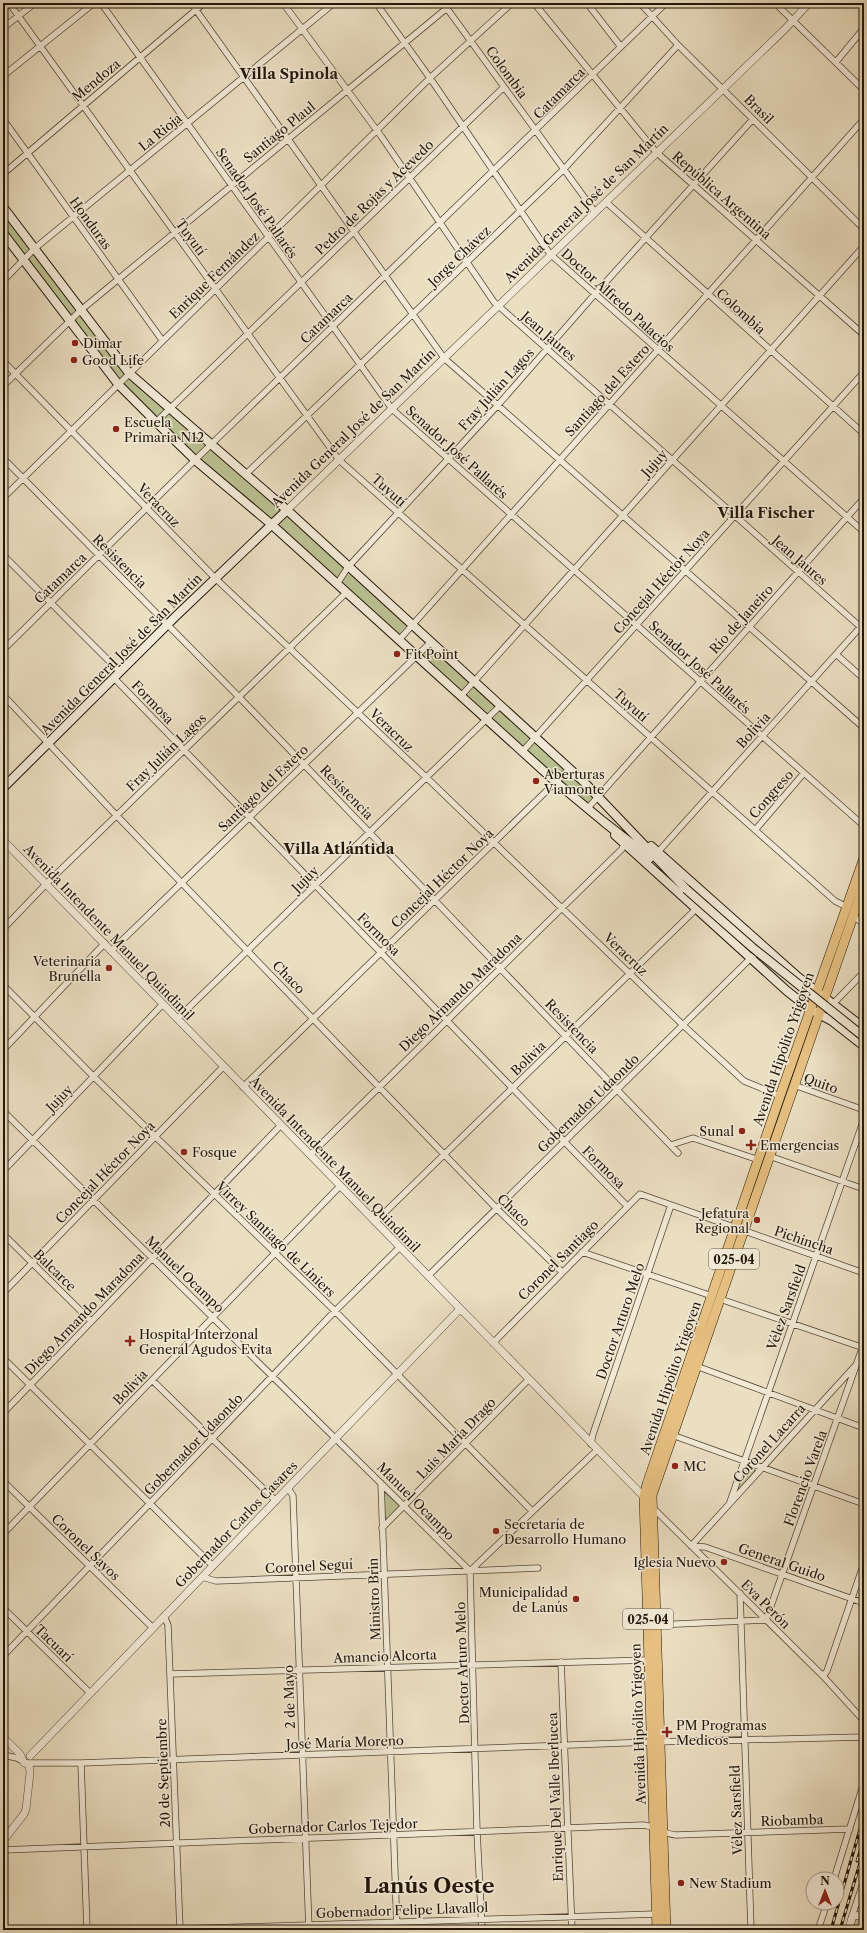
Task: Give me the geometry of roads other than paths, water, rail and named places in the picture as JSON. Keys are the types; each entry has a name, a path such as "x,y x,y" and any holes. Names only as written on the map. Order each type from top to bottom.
{"main road":[{"path":"3,208 129,373 287,510 430,643 570,769 629,828 686,889 753,948 864,1037"},
{"path":"3,233 118,384 195,460 271,524 557,783 587,809 673,876"},
{"name":"Avenida General José de San Martín","path":"3,788 215,578 287,510"},
{"path":"604,822 624,844 751,958 814,1011 832,1021 864,1046"},
{"path":"629,828 763,946 864,1028"},
{"name":"Avenida Hipólito Yrigoyen","path":"821,994 847,907 864,858"},
{"name":"Avenida Hipólito Yrigoyen","path":"740,1229 759,1160 780,1096 853,916 864,885"},
{"name":"Avenida Hipólito Yrigoyen","path":"666,1930 662,1832 649,1660 644,1496 646,1484 740,1229 769,1156 794,1085 814,1011"},
{"name":"Avenida Hipólito Yrigoyen","path":"657,1930 654,1827 656,1625 651,1505 654,1487 696,1366 716,1297"}],"street":[{"name":"Tuyutí","path":"9,3 339,460 398,514 756,829 835,901 847,907"},
{"path":"3,28 35,3"},
{"path":"3,76 94,3"},
{"name":"Senador José Pallarés","path":"101,3 300,283 392,409 864,826"},
{"path":"191,3 444,358 559,460 623,514 864,728"},
{"name":"Mendoza","path":"3,174 204,3"},
{"name":"Jean Jaures","path":"283,3 377,130 440,224 498,306 797,572 863,627"},
{"name":"La Rioja","path":"3,281 34,249 334,3"},
{"name":"Doctor Alfredo Palacios","path":"376,3 430,78 550,254 864,532"},
{"name":"Enrique Fernández","path":"3,498 430,78 512,3"},
{"name":"República Argentina","path":"534,3 656,152 864,335"},
{"path":"587,3 621,47"},
{"name":"Brasil","path":"640,3 678,45 864,229"},
{"name":"Catamarca","path":"3,650 195,460 494,172 666,3"},
{"path":"775,3 864,90"},
{"name":"Avenida General José de San Martín","path":"287,510 550,254 606,202 793,21 809,3"},
{"name":"Santiago Plaul","path":"3,386 81,310 404,43 445,6"},
{"name":"Colombia","path":"445,6 595,212"},
{"path":"836,62 864,28"},
{"name":"Jorge Chávez","path":"246,474 564,169 678,45"},
{"name":"Pedro de Rojas y Acevedo","path":"156,422 504,87"},
{"name":"Honduras","path":"3,119 162,340"},
{"name":"Fray Julián Lagos","path":"336,584 348,567 498,405 595,294 753,119"},
{"name":"Santiago del Estero","path":"399,640 864,119"},
{"name":"Colombia","path":"606,202 707,295 864,434"},
{"name":"Jujuy","path":"461,696 769,350 820,296 864,246"},
{"name":"Veracruz","path":"3,361 215,578 427,778 684,1026 744,1081 780,1096"},
{"name":"Concejal Héctor Noya","path":"522,752 864,372"},
{"name":"Resistencia","path":"3,458 239,697 678,1153"},
{"name":"Río de Janeiro","path":"587,809 650,736 864,498"},
{"name":"Formosa","path":"3,555 50,603 249,818 382,952 627,1206"},
{"name":"Fray Julián Lagos","path":"3,929 47,883 346,593"},
{"name":"Bolivia","path":"658,852 811,682 863,627"},
{"name":"Santiago del Estero","path":"112,950 430,643"},
{"path":"837,654 864,679"},
{"name":"Chaco","path":"3,695 117,816 497,1209 562,1272"},
{"name":"Jujuy","path":"177,1018 500,706"},
{"name":"Concejal Héctor Noya","path":"243,1086 314,1019 570,769"},
{"name":"Congreso","path":"756,829 804,773"},
{"name":"Avenida Intendente Manuel Quindimil","path":"3,840 47,883 162,1004 528,1380 644,1496 651,1505"},
{"name":"Diego Armando Maradona","path":"310,1155 622,849 624,844"},
{"name":"Bolivia","path":"374,1222 631,974 696,909"},
{"path":"853,916 864,924"},
{"path":"3,1050 105,943"},
{"name":"Gobernador Udaondo","path":"428,1276 684,1026 763,946"},
{"path":"814,1011 834,1004 864,972"},
{"name":"Virrey Santiago de Liniers","path":"3,985 94,1077 335,1311 532,1511"},
{"name":"Jujuy","path":"3,1171 162,1004"},
{"name":"Concejal Héctor Noya","path":"3,1293 223,1066"},
{"name":"Quito","path":"794,1085 864,1110"},
{"name":"Manuel Ocampo","path":"3,1111 274,1376 470,1571"},
{"name":"Vélez Sarsfield","path":"730,1502 767,1392 864,1119"},
{"name":"Diego Armando Maradona","path":"3,1413 281,1125"},
{"path":"671,1145 693,1138 759,1160"},
{"path":"769,1156 864,1189"},
{"name":"Bolivia","path":"3,1534 276,1254 340,1186"},
{"name":"Formosa","path":"640,1194 740,1229"},
{"name":"Coronel Santiago","path":"493,1343 640,1194"},
{"name":"Doctor Arturo Melo","path":"591,1444 593,1434 671,1205"},
{"name":"Pichincha","path":"740,1229 864,1273"},
{"name":"Balcarce","path":"3,1234 91,1321"},
{"name":"Gobernador Udaondo","path":"3,1656 335,1311 400,1247"},
{"path":"582,1252 647,1273 792,1324 863,1346"},
{"name":"Gobernador Carlos Casares","path":"27,1760 460,1309"},
{"name":"Florencio Varela","path":"766,1620 863,1346"},
{"name":"Coronel Lacarra","path":"691,1546 864,1356"},
{"path":"3,1358 213,1566"},
{"path":"696,1366 864,1428"},
{"path":"152,1380 276,1501"},
{"name":"Luis María Drago","path":"382,1528 528,1380"},
{"path":"672,1435 864,1504"},
{"path":"470,1571 597,1450"},
{"name":"Coronel Sayos","path":"3,1482 153,1628"},
{"name":"Ministro Brin","path":"381,1483 397,1930"},
{"name":"2 de Mayo","path":"288,1488 293,1496 309,1927"},
{"name":"Eva Perón","path":"651,1505 658,1514 823,1676 864,1721"},
{"name":"General Guido","path":"691,1546 705,1547 783,1573 864,1603"},
{"path":"823,1676 827,1671 864,1563"},
{"name":"Coronel Seguí","path":"202,1577 216,1581 384,1573 538,1568"},
{"name":"Doctor Arturo Melo","path":"470,1571 477,1832 482,1930"},
{"name":"Vélez Sarsfield","path":"740,1593 751,1930"},
{"name":"Tacuarí","path":"3,1608 90,1693"},
{"name":"20 de Septiembre","path":"164,1616 168,1625 180,1929"},
{"path":"656,1625 766,1620"},
{"name":"Amancio Alcorta","path":"170,1674 649,1660"},
{"name":"Enrique Del Valle Iberlucea","path":"561,1662 572,1930"},
{"name":"José María Moreno","path":"3,1755 27,1760 81,1763 475,1748 864,1736"},
{"path":"3,1737 27,1760 30,1773 26,1809 24,1814 3,1841"},
{"path":"81,1763 87,1930"},
{"path":"837,1871 864,1782"},
{"name":"Gobernador Carlos Tejedor","path":"3,1850 643,1825 654,1827 662,1832"},
{"name":"Riobamba","path":"662,1832 676,1834 850,1829"},
{"path":"848,1930 864,1880"},
{"path":"860,1894 860,1903 864,1909"},
{"path":"818,1930 824,1911"},
{"name":"Gobernador Felipe Llavallol","path":"148,1930 309,1927 397,1922 656,1914"},
{"path":"851,1919 855,1915 864,1915"}],"railway":[{"path":"831,1930 864,1815"},
{"path":"857,1861 864,1839"},
{"path":"840,1930 862,1856"}],"place":[{"name":"Dimar","path":"75,343"},
{"name":"Good Life","path":"74,360"},
{"name":"Escuela Primaria N12","path":"116,429"},
{"name":"Fit Point","path":"397,654"},
{"name":"Aberturas Viamonte","path":"536,781"},
{"name":"Veterinaria Brunella","path":"109,968"},
{"name":"Sunal","path":"742,1131"},
{"name":"Emergencias","path":"751,1145"},
{"name":"Fosque","path":"184,1152"},
{"name":"Jefatura Regional","path":"757,1220"},
{"name":"Hospital Interzonal General Agudos Evita","path":"130,1341"},
{"name":"MC","path":"675,1466"},
{"name":"Secretaría de Desarrollo Humano","path":"496,1531"},
{"name":"Iglesia Nuevo","path":"724,1562"},
{"name":"Municipalidad de Lanús","path":"576,1599"},
{"name":"PM Programas Medicos","path":"667,1732"},
{"name":"New Stadium","path":"681,1883"}],"district":[{"name":"Villa Spinola","path":"289,73"},
{"name":"Villa Fischer","path":"766,512"},
{"name":"Villa Atlántida","path":"339,848"},
{"name":"Lanús Oeste","path":"429,1885"}]}
